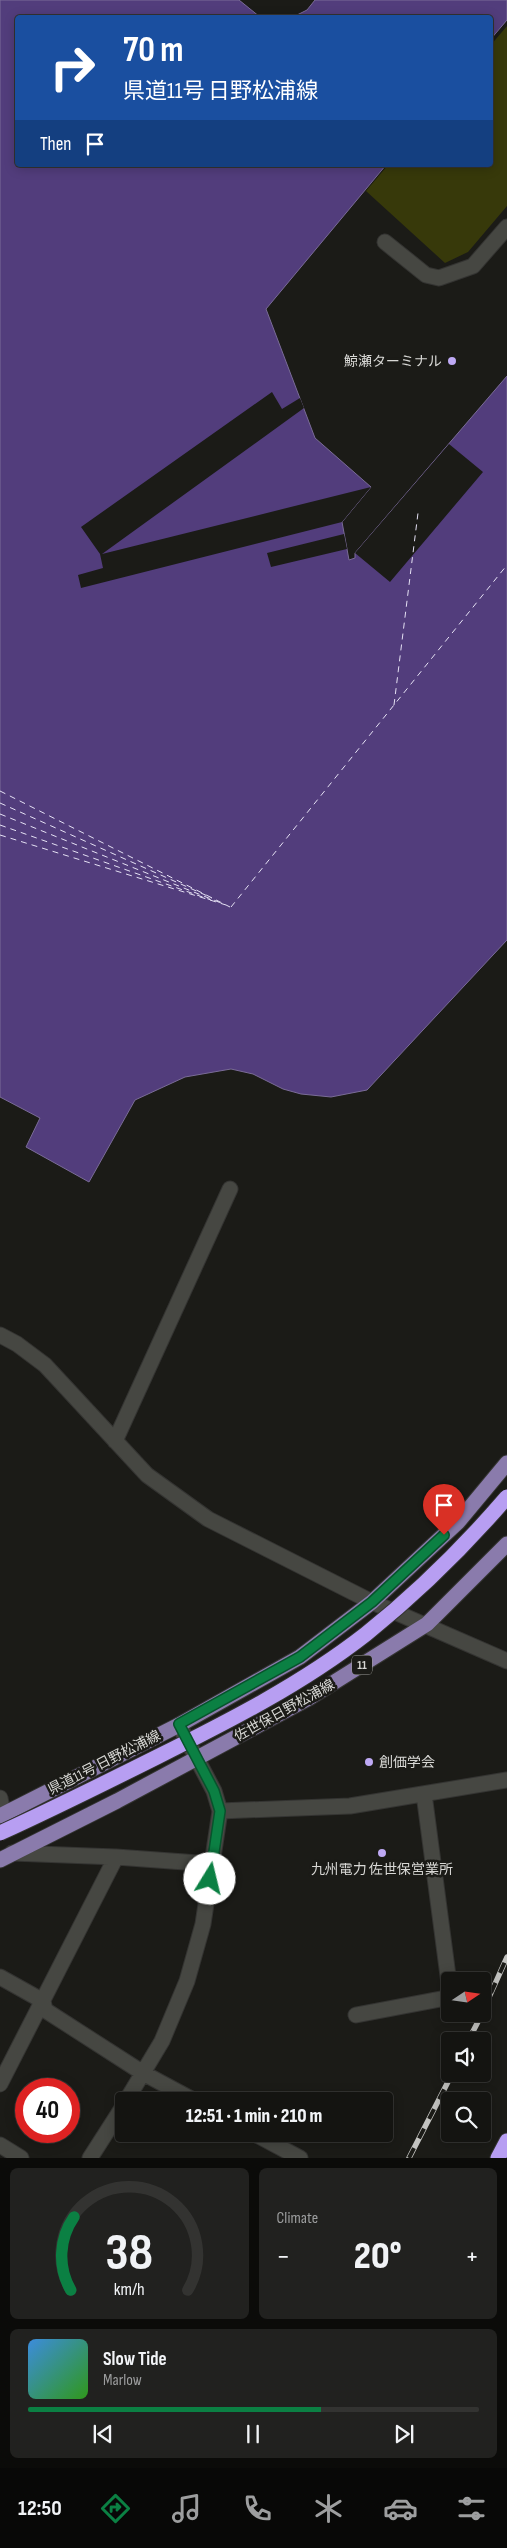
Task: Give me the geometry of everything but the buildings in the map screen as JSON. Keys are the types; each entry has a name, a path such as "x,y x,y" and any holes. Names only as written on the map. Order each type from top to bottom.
{"highway":[{"path":"0,1833 238,1717 288,1687 365,1635 431,1578 482,1526 507,1497"},
{"path":"500,2157 507,2141"}],"main road":[{"name":"県道11号 日野松浦線","path":"2,1815 179,1724 300,1657 372,1602 458,1522 507,1463"},
{"name":"佐世保日野松浦線","path":"197,1758 309,1698 427,1624 507,1544"},
{"name":"11","path":"6,1857 197,1758"}],"street":[{"path":"385,242 426,275 439,278 473,266 507,226"},
{"path":"116,1441 230,1190"},
{"path":"0,1335 17,1344 45,1365 147,1475 208,1519 372,1602 427,1624 507,1661"},
{"path":"131,2092 162,2041 187,1981 203,1924 220,1811 214,1791 179,1724"},
{"path":"220,1811 350,1806 507,1780"},
{"path":"424,1794 447,1972"},
{"path":"0,1798 2,1815"},
{"path":"6,1857 116,1857 212,1864"},
{"path":"0,2084 116,1857"},
{"path":"0,1977 44,2001"},
{"path":"356,2015 441,1999"},
{"path":"44,2001 45,2010 143,2073 178,2092"},
{"path":"90,2158 115,2118"},
{"path":"270,2142 300,2158"},
{"path":"0,2145 21,2158"}],"shaded area":[{"path":"0,0 239,0 258,15 15,15 15,167 384,167 266,309 315,438 371,487 342,522 349,560 355,558 355,553 507,376 507,940 367,1090 331,1097 301,1094 283,1089 253,1074 231,1069 185,1077 135,1100 89,1182 26,1147 40,1118 0,1097"},
{"path":"315,0 507,0 507,20 493,36 493,15 297,15 307,10"},
{"path":"507,26 507,206 468,252 445,263 366,191 386,167 493,167 493,42"}],"pier":[{"path":"272,392 282,409 300,398 304,408 102,554 371,487 342,522 81,588 78,575 103,568 100,554 81,527"},
{"path":"449,444 483,472 390,582 355,553"},
{"path":"344,534 347,549 271,567 267,553"}],"ferry route":[{"path":"394,705 418,513"},
{"path":"231,907 507,565"},
{"path":"0,791 230,907"},
{"path":"0,803 212,898"},
{"path":"0,814 221,903"},
{"path":"0,825 211,900"},
{"path":"0,835 226,905"}],"railway":[{"path":"491,1993 507,1957"},
{"path":"473,2032 478,2022"},
{"path":"409,2158 448,2082"}],"place":[{"name":"鯨瀬ターミナル","path":"452,361"},
{"name":"創価学会","path":"369,1762"},
{"name":"九州電力 佐世保営業所","path":"382,1853"}],"route":[{"path":"210,1879 220,1811 214,1791 179,1724 300,1657 372,1602 444,1535"}]}
